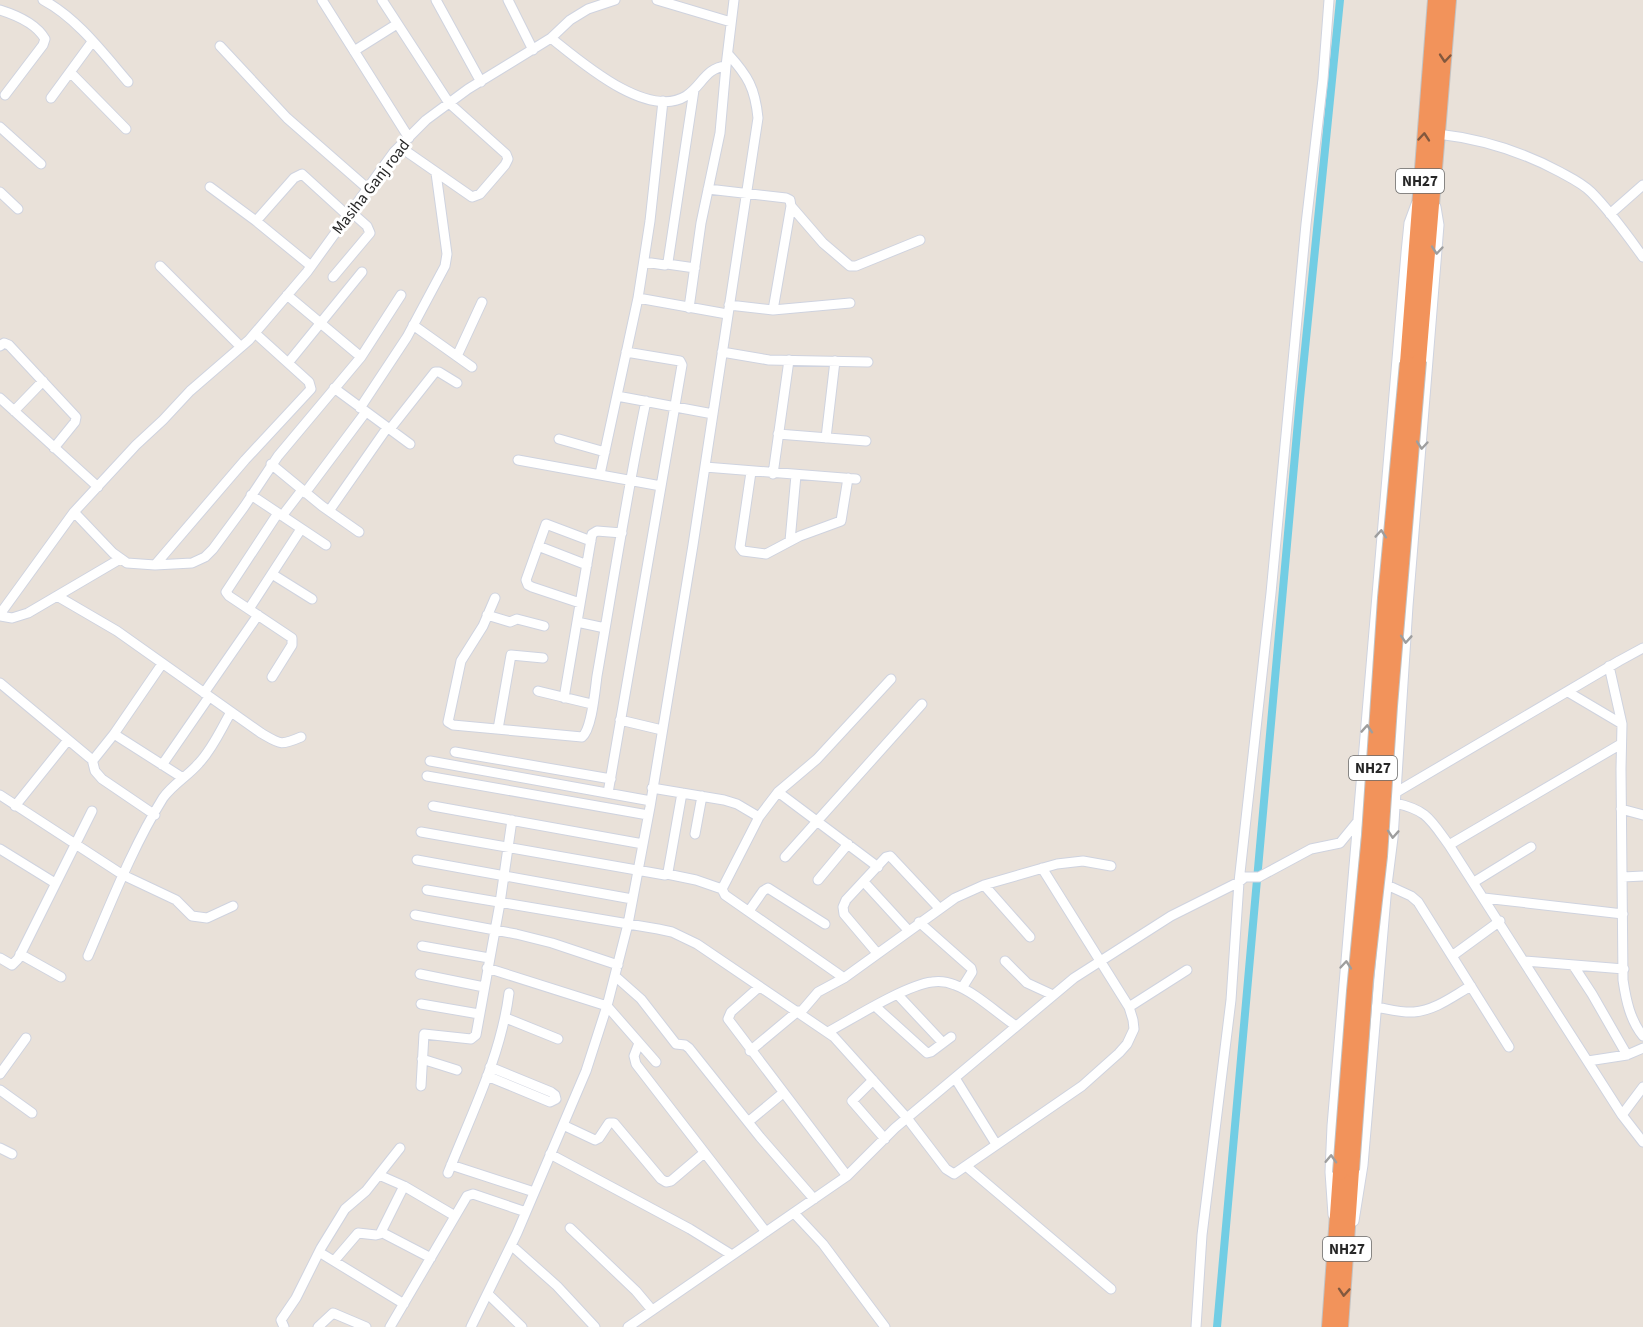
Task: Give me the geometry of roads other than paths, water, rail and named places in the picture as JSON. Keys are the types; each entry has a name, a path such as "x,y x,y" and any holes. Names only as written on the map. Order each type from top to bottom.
{"highway":[{"name":"NH27","path":"1341,1327 1342,1238 1354,991 1369,835 1385,598 1413,362 1426,193 1435,0"},
{"name":"NH27","path":"1426,193 1438,134 1449,0"},
{"name":"NH27","path":"1329,1327 1342,1238"}],"street":[{"path":"43,0 59,10 128,82"},
{"path":"322,0 409,138"},
{"path":"382,0 449,103 506,154 508,159 506,165 476,197 467,195 400,147"},
{"path":"436,0 481,82"},
{"path":"508,0 533,50"},
{"name":"Masiha Ganj road","path":"0,615 74,512 190,391 255,333 311,266 367,188 400,147 426,120 550,38 586,5 615,0"},
{"path":"657,0 731,22"},
{"path":"689,308 708,189 720,133 734,0"},
{"path":"1196,1327 1202,1235 1231,1000 1329,0"},
{"path":"0,10 22,18 45,39 43,45 5,95"},
{"path":"354,51 397,24"},
{"path":"550,38 595,73 616,86 653,100 680,99 694,90 717,67 726,66"},
{"path":"51,98 92,42"},
{"path":"220,46 287,118 367,188"},
{"path":"471,1327 526,1212 586,1071 607,1006 628,924 651,801 705,467 758,118 757,101 746,76 728,54"},
{"path":"70,72 126,129"},
{"path":"667,264 694,90"},
{"path":"600,474 638,298 663,101"},
{"path":"0,128 41,164"},
{"path":"1438,134 1477,140 1537,159 1582,184 1610,214 1643,257"},
{"path":"272,677 294,641 289,634 227,595 226,592 280,515 303,492 363,410 413,325 446,260 436,173"},
{"path":"256,221 294,178 302,174 367,226 370,233 333,277"},
{"path":"1610,214 1643,185"},
{"path":"210,187 311,266"},
{"path":"708,189 790,200 791,206 773,310"},
{"path":"0,192 18,209"},
{"path":"1342,1238 1355,1216 1361,1180 1393,838 1439,225 1426,193"},
{"path":"1342,1238 1330,1203 1331,1144 1407,243 1409,223 1426,193"},
{"path":"791,206 823,243 850,266 856,266 920,240"},
{"path":"644,262 695,268"},
{"path":"160,266 241,347"},
{"path":"288,363 362,272"},
{"path":"287,295 361,357"},
{"path":"74,512 120,559 135,565 192,563 205,557 213,549 271,465 361,357 401,295"},
{"path":"638,298 689,308 728,310 773,310 850,303"},
{"path":"457,356 482,302"},
{"path":"413,325 472,367"},
{"path":"155,565 245,460 311,389 309,382 255,333"},
{"path":"0,346 4,343 9,345 76,417 75,422 54,448"},
{"path":"608,793 681,362 665,357 626,352"},
{"path":"722,352 769,360 868,362"},
{"path":"773,474 789,360"},
{"path":"826,438 836,361"},
{"path":"329,511 388,429 435,372 457,383"},
{"path":"14,411 43,381"},
{"path":"334,388 410,444"},
{"path":"617,396 713,414"},
{"path":"0,398 98,487"},
{"path":"495,598 478,635 461,661 448,720 453,725 582,737 587,732 630,479 646,401"},
{"path":"778,434 866,441"},
{"path":"560,439 605,452"},
{"path":"518,460 661,486"},
{"path":"271,465 303,492 359,532"},
{"path":"705,467 773,474 852,478 841,521 800,536 763,555 743,551 741,548 751,472"},
{"path":"790,541 796,475"},
{"path":"251,495 326,545"},
{"path":"580,603 527,584 546,524 591,541"},
{"path":"249,609 301,529"},
{"path":"564,698 593,533 595,531 622,533"},
{"path":"538,546 587,565"},
{"path":"0,615 19,617 120,559"},
{"path":"272,574 312,599"},
{"path":"57,596 117,631 279,744 284,745 301,737"},
{"path":"162,765 258,615"},
{"path":"487,615 510,622 516,619 544,626"},
{"path":"577,622 605,628"},
{"path":"630,1326 847,1176 907,1118 1074,978 1171,916 1242,879 1259,877 1311,849 1340,843 1358,822 1609,666 1643,648"},
{"path":"498,729 511,655 543,658"},
{"path":"92,759 98,756 162,664"},
{"path":"1609,666 1622,724 1623,969 1628,1004 1643,1036"},
{"path":"722,889 759,817 778,792 817,759 891,679"},
{"path":"0,683 92,759 95,771 102,779 155,815"},
{"path":"538,691 592,704"},
{"path":"1568,692 1622,724"},
{"path":"784,857 922,704"},
{"path":"88,956 123,875 168,791 207,754 231,712"},
{"path":"620,720 662,730"},
{"path":"114,734 183,778"},
{"path":"15,806 68,740"},
{"path":"1449,845 1621,744"},
{"path":"455,752 611,779"},
{"path":"430,760 651,801"},
{"path":"427,776 648,815"},
{"path":"652,788 732,802 759,817"},
{"path":"778,792 878,867"},
{"path":"667,874 682,793"},
{"path":"0,795 123,875 174,899 195,917 207,918 232,906"},
{"path":"695,834 702,796"},
{"path":"1395,799 1422,811 1449,845 1500,921 1622,1115 1643,1142"},
{"path":"433,806 643,844"},
{"path":"1622,809 1643,815"},
{"path":"0,958 12,965 20,954 92,811"},
{"path":"421,1086 424,1034 473,1039 476,1035 500,903 512,820"},
{"path":"421,832 696,880 722,889 725,895 844,978"},
{"path":"818,880 848,844"},
{"path":"1474,882 1531,847"},
{"path":"0,849 56,883"},
{"path":"877,953 843,910 846,900 886,857 891,857 939,908"},
{"path":"417,860 632,899"},
{"path":"750,1051 799,1012 818,992 844,978 955,898 984,885 1057,864 1083,861 1111,866"},
{"path":"427,890 672,932 684,938 708,952 758,988 799,1012 842,1044 907,1118 949,1172 954,1174 1082,1086 1119,1053 1127,1044 1134,1029 1134,1020 1129,1007 1042,868"},
{"path":"1623,877 1643,876"},
{"path":"864,882 908,930"},
{"path":"984,885 1030,937"},
{"path":"1387,885 1411,896 1418,902 1509,1047"},
{"path":"749,911 763,891 768,888 825,924"},
{"path":"1484,898 1623,914"},
{"path":"415,915 552,943 618,965"},
{"path":"1452,956 1500,921"},
{"path":"919,922 970,968 972,972 962,988"},
{"path":"422,946 488,963 607,1006 656,1062"},
{"path":"20,954 61,976"},
{"path":"1005,961 1027,983 1053,995"},
{"path":"1525,961 1623,969"},
{"path":"1573,965 1627,1055"},
{"path":"1129,1007 1187,970"},
{"path":"420,974 484,987"},
{"path":"615,976 641,999 676,1044 686,1044 748,1122 814,1199"},
{"path":"828,1032 898,995 932,982 944,982 962,988 1016,1026"},
{"path":"1376,1007 1412,1012 1422,1011 1438,1005 1471,986"},
{"path":"758,988 731,1012 728,1019 847,1176"},
{"path":"509,993 506,1018 487,1076 449,1169 534,1192"},
{"path":"876,1007 927,1053 947,1040 898,995"},
{"path":"421,1004 479,1014"},
{"path":"506,1018 558,1039"},
{"path":"0,1074 26,1038"},
{"path":"639,1042 634,1056 636,1064 766,1232"},
{"path":"1588,1061 1627,1055 1643,1048"},
{"path":"422,1059 457,1070"},
{"path":"487,1076 550,1102 556,1099 551,1092 490,1066"},
{"path":"954,1078 996,1144"},
{"path":"873,1080 852,1101 885,1138"},
{"path":"1622,1115 1642,1089"},
{"path":"0,1090 33,1113"},
{"path":"748,1122 783,1094"},
{"path":"563,1125 595,1140 599,1138 609,1123 614,1123 660,1179 666,1182 671,1181 704,1153"},
{"path":"0,1148 12,1154"},
{"path":"284,1327 281,1320 296,1298 319,1252 345,1209 366,1191 400,1148"},
{"path":"550,1154 690,1229 732,1255"},
{"path":"966,1166 1111,1289"},
{"path":"379,1174 455,1216"},
{"path":"334,1261 358,1233 376,1235 381,1232 404,1186"},
{"path":"390,1327 465,1198 471,1194 526,1212"},
{"path":"794,1213 823,1244 885,1327"},
{"path":"570,1228 636,1291 652,1310"},
{"path":"381,1232 430,1258"},
{"path":"511,1245 557,1286 595,1327"},
{"path":"319,1252 404,1304"},
{"path":"488,1294 522,1327"},
{"path":"318,1327 333,1313 366,1327"}],"waterway":[{"path":"1217,1327 1300,399 1340,0"}]}
